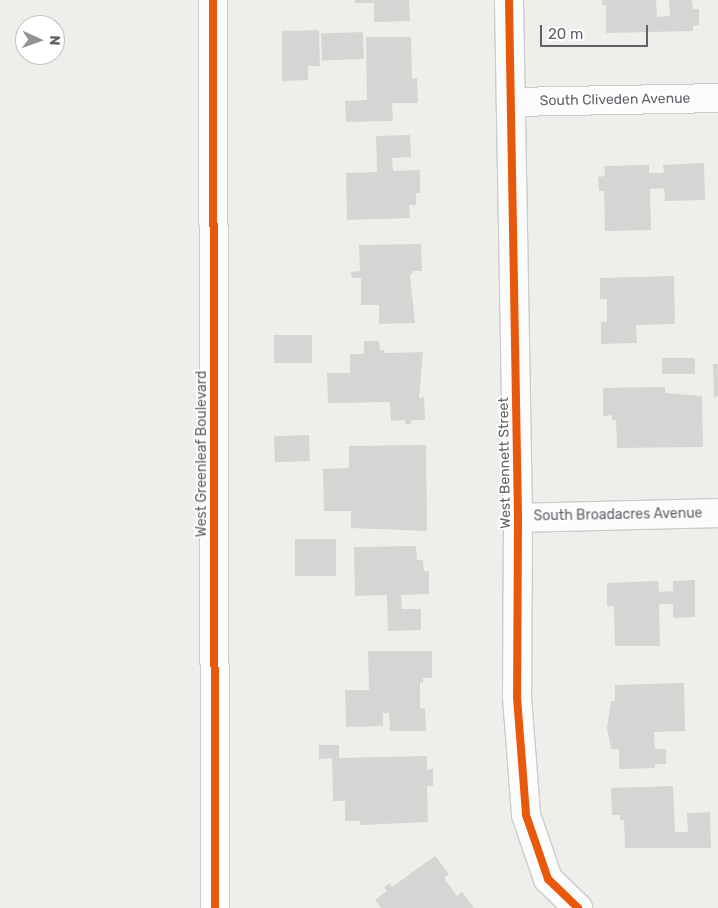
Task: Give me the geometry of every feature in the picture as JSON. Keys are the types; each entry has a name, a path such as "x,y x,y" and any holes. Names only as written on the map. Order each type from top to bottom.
{"street":[{"name":"West Greenleaf Boulevard","path":"213,0 215,908"},
{"name":"West Bennett Street","path":"509,0 518,518 517,697 526,814 548,879 578,908"},
{"name":"South Cliveden Avenue","path":"512,102 718,98"},
{"name":"South Broadacres Avenue","path":"518,518 718,513"}],"building":[{"path":"355,0 409,0 410,21 374,22 374,3 355,3"},
{"path":"602,0 656,0 657,17 670,16 669,0 692,0 693,9 699,9 699,25 693,26 693,31 606,33 606,5 602,5"},
{"path":"319,30 320,66 308,66 308,80 282,81 282,31"},
{"path":"363,32 364,59 322,60 321,33"},
{"path":"366,37 411,37 412,79 417,78 418,103 392,103 393,121 346,122 345,101 367,100"},
{"path":"410,135 411,157 392,158 393,171 420,170 420,193 416,193 416,205 409,205 410,218 347,220 346,173 377,172 376,136"},
{"path":"704,163 705,200 665,201 664,188 650,189 651,230 605,231 604,191 599,191 598,177 605,176 604,166 649,165 649,173 664,173 663,165"},
{"path":"421,244 422,271 414,271 410,275 415,323 379,324 379,305 361,305 361,278 352,278 351,272 360,271 359,245"},
{"path":"674,276 675,324 636,325 637,343 601,344 601,322 607,322 607,299 600,299 600,278"},
{"path":"274,335 312,335 312,363 274,363"},
{"path":"364,341 379,341 380,350 384,350 384,353 423,352 419,398 424,397 425,420 411,420 411,424 405,424 405,420 391,421 390,402 328,403 327,373 350,373 350,354 364,354"},
{"path":"662,358 695,358 695,374 662,374"},
{"path":"713,364 718,364 718,396 714,397"},
{"path":"665,387 665,393 702,396 703,447 617,448 616,420 612,420 612,415 603,416 603,388"},
{"path":"309,435 310,461 275,462 274,436"},
{"path":"426,445 427,531 351,528 351,511 324,511 323,469 349,468 349,446"},
{"path":"295,539 336,539 336,576 295,576"},
{"path":"416,546 417,560 423,560 424,571 429,571 429,594 401,595 402,609 421,609 421,630 388,631 387,595 355,596 354,547"},
{"path":"695,580 695,617 673,618 673,604 659,604 660,646 615,646 614,606 607,606 607,583 658,581 659,592 673,591 673,581"},
{"path":"368,651 432,651 432,678 423,678 423,683 420,682 420,708 425,709 426,731 390,731 389,713 383,713 383,726 346,727 345,690 369,690"},
{"path":"684,683 685,731 654,732 655,749 666,749 666,764 655,764 655,768 619,769 619,749 611,749 607,728 611,701 615,701 615,685"},
{"path":"319,745 339,745 339,758 427,756 427,770 433,769 433,786 427,786 428,822 360,825 360,821 345,821 345,801 333,801 332,758 319,759"},
{"path":"673,786 675,832 688,832 687,813 710,812 711,848 625,848 624,820 620,820 620,815 612,815 611,788"},
{"path":"435,856 449,874 444,878 457,896 462,892 474,908 381,908 375,900 387,891 384,887 390,883 392,887"}],"cycle path":[{"path":"213,0 215,908"},
{"path":"509,0 518,518 517,697 526,815 548,879 578,908"}]}
